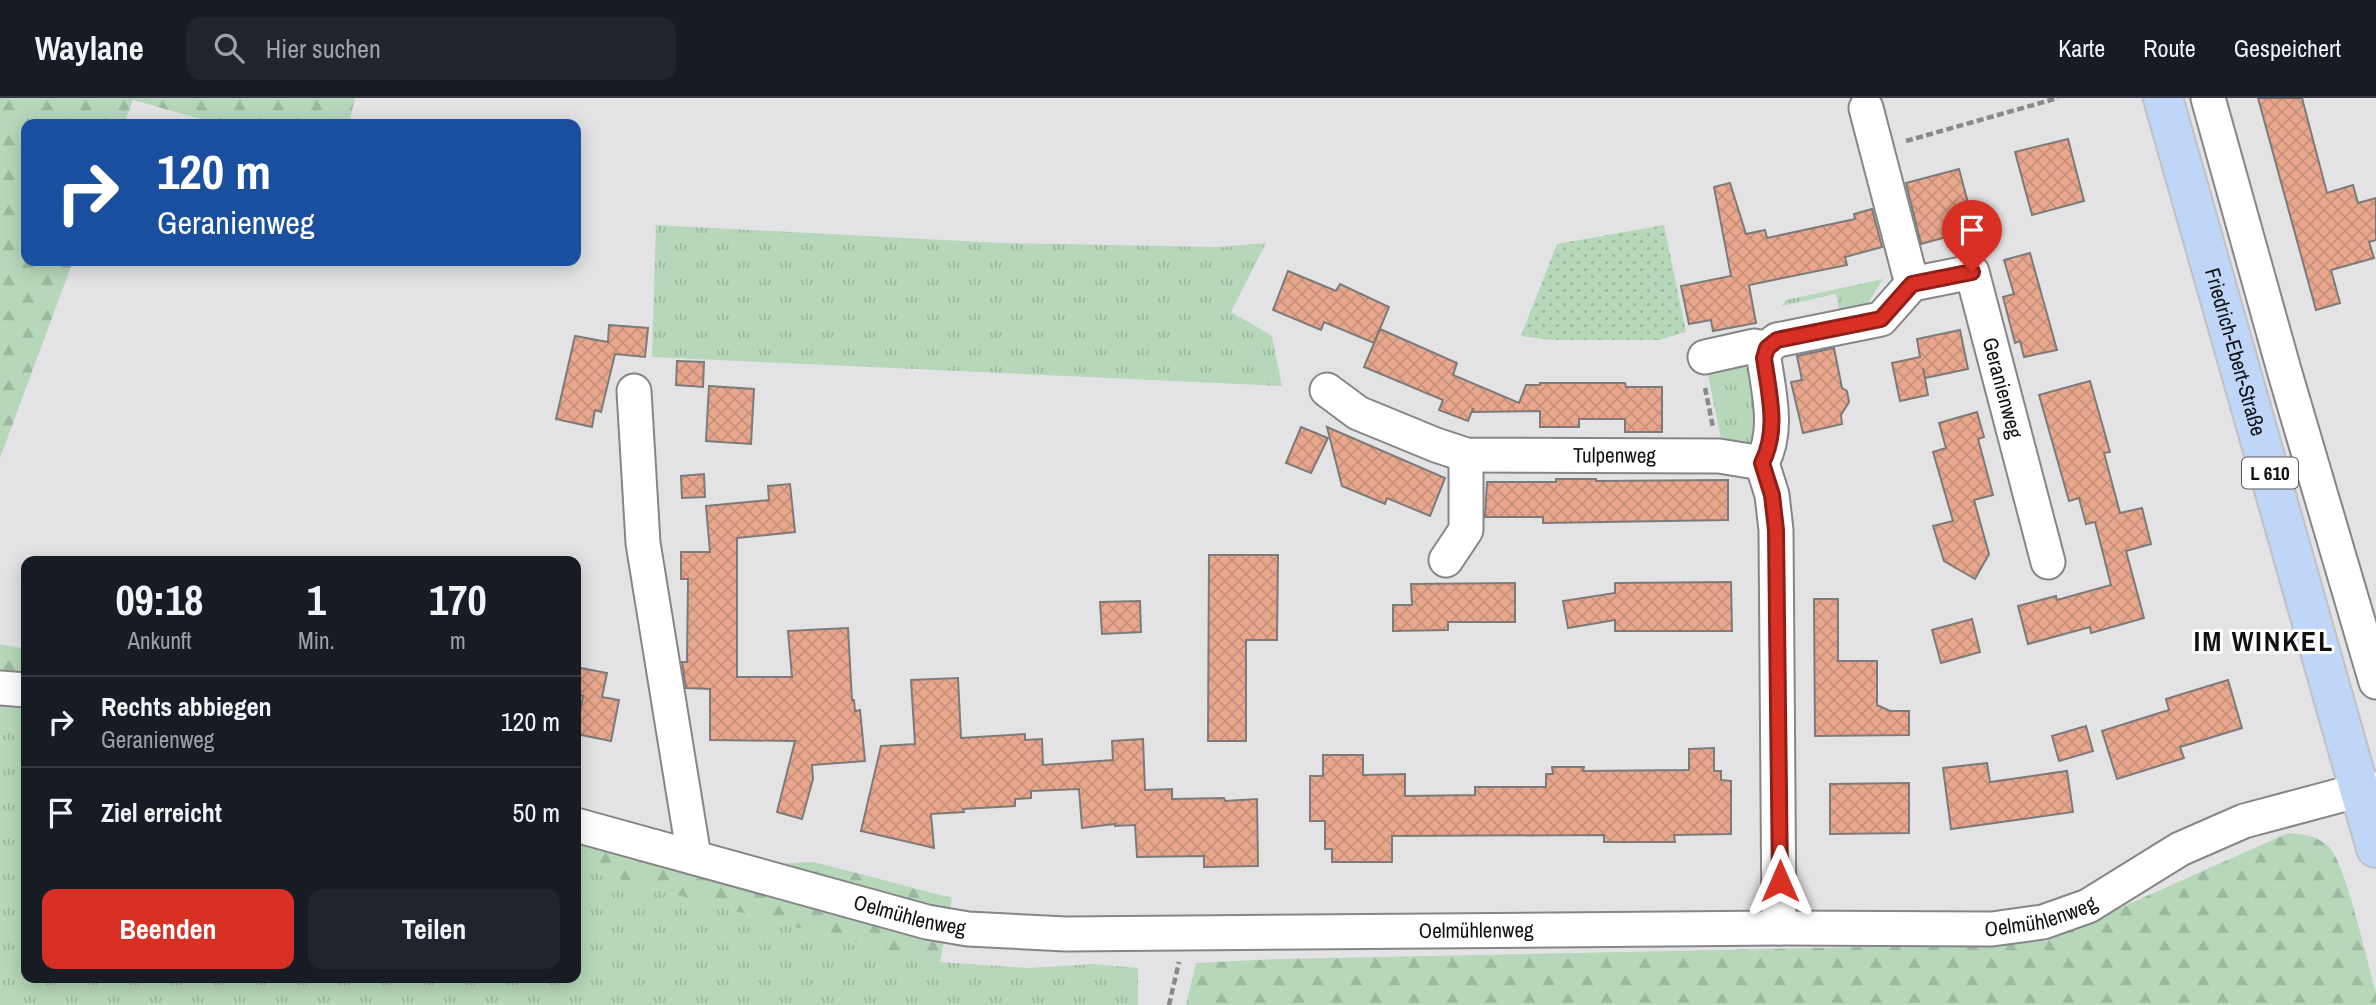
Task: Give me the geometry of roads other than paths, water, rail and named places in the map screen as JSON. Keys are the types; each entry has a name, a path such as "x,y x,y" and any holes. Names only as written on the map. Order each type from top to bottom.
{"main road":[{"name":"Friedrich-Ebert-Straße","path":"2163,98 2368,790 2376,848"}],"street":[{"name":"Friedrich-Ebert-Straße","path":"2208,98 2284,370 2376,682"},
{"path":"1705,357 1881,319 1912,284 1866,108"},
{"name":"Geranienweg","path":"1912,284 1972,272 2048,562"},
{"path":"1772,344 1764,358 1773,427 1769,448 1762,463 1772,495 1776,530 1779,928"},
{"name":"Tulpenweg","path":"1327,390 1358,413 1466,455 1719,456 1762,463"},
{"path":"634,391 643,543 694,857"},
{"path":"1446,560 1466,530 1466,455"},
{"path":"0,688 21,690"},
{"name":"Oelmühlenweg","path":"581,826 937,925 968,929 1066,934 1186,934 1779,928 1992,929 2043,922 2088,905 2180,849 2244,821 2368,790"}],"district":[{"name":"IM WINKEL","path":"2264,641"}]}
